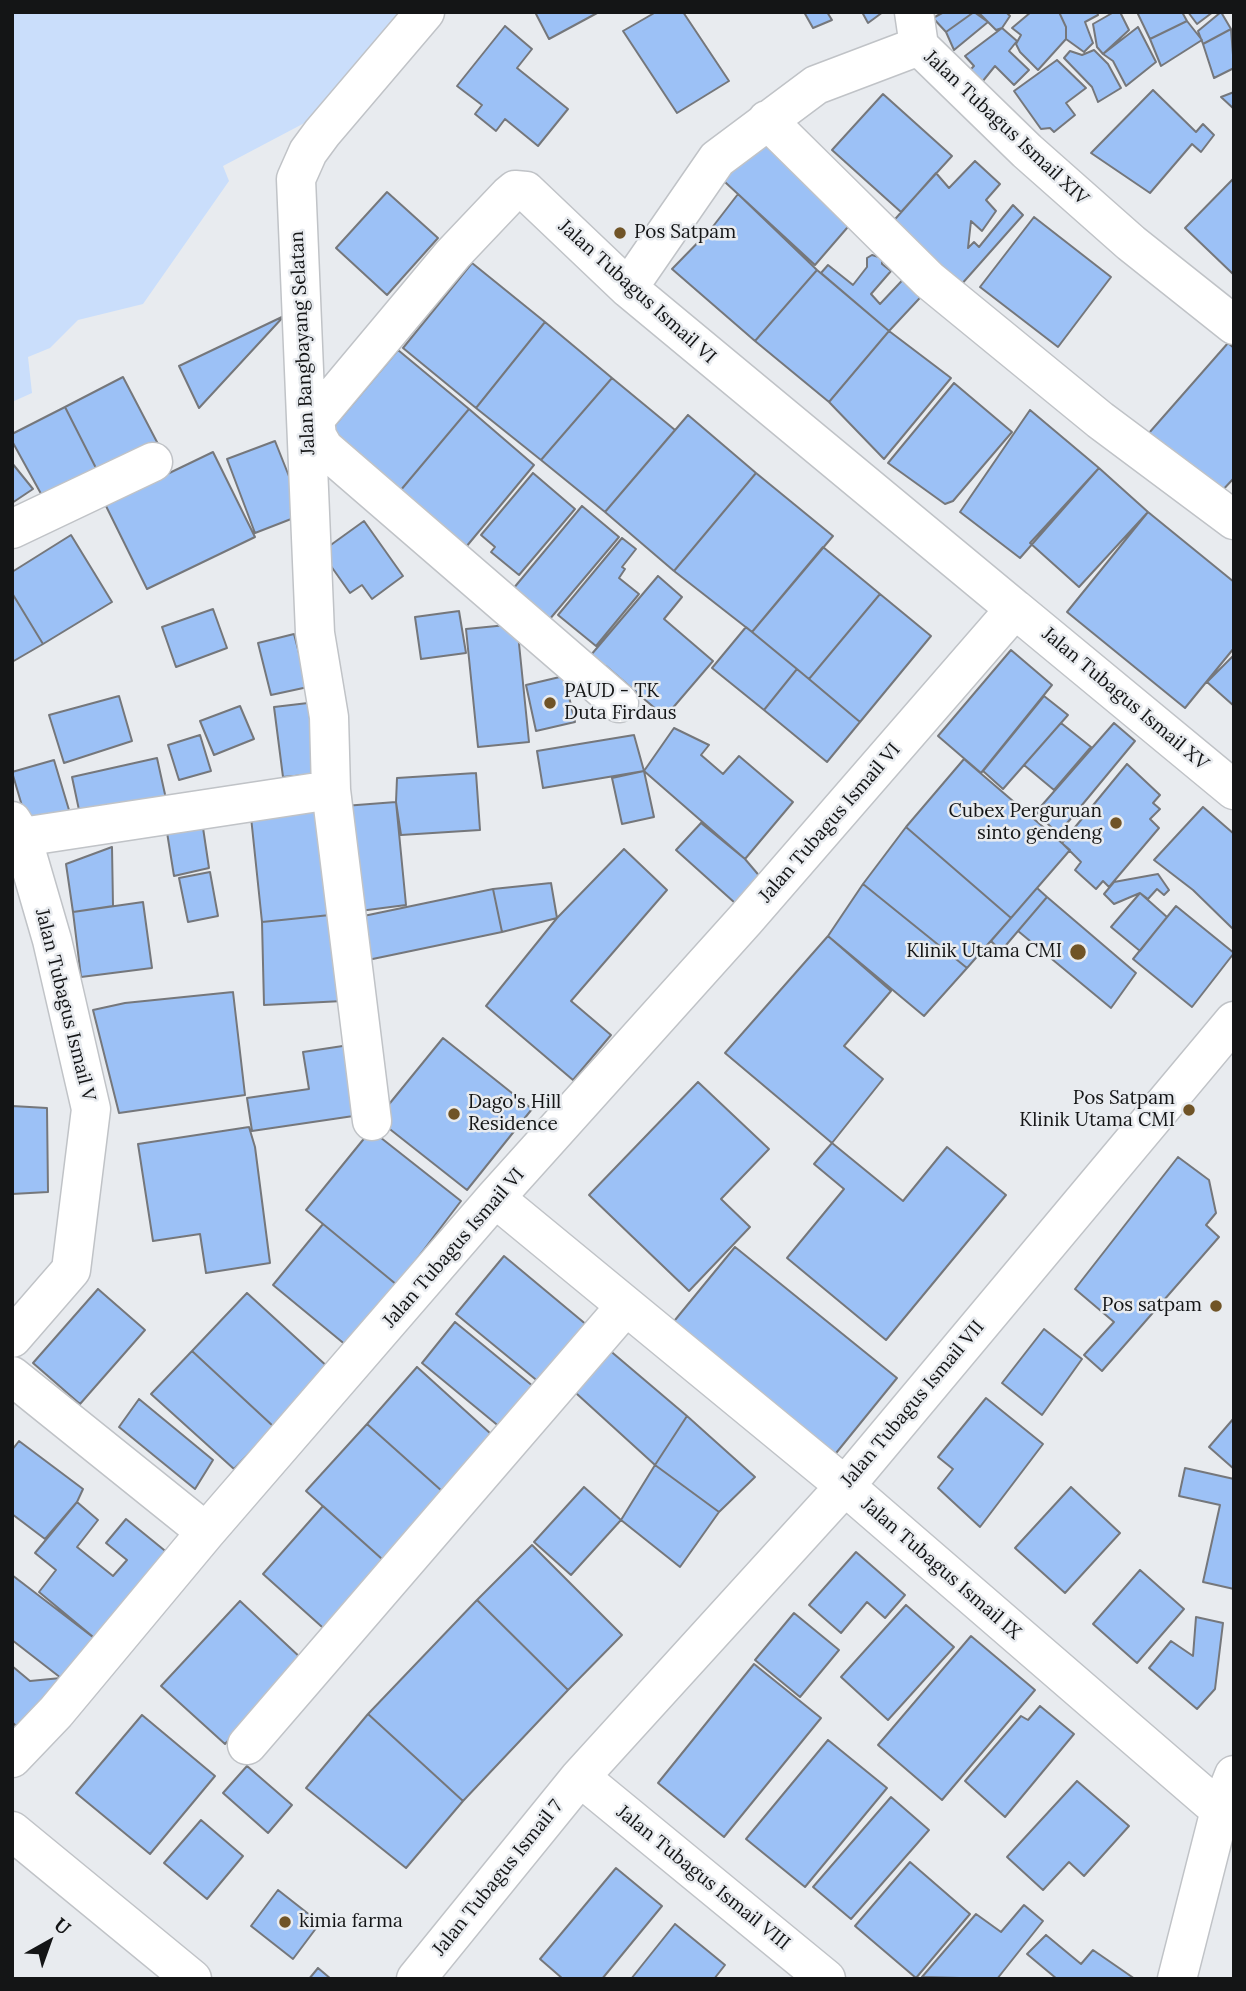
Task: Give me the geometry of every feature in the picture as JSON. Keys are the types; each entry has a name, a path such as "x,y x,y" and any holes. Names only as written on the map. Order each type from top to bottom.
{"street":[{"name":"Jalan Bangbayang Selatan","path":"372,1121 331,790 329,717 315,633 311,418 296,178 308,152 322,133 425,12"},
{"name":"Jalan Tubagus Ismail XIV","path":"628,288 717,159 816,85 916,29 1027,151 1131,243 1234,325"},
{"path":"767,120 929,280 1100,420 1234,520"},
{"name":"Jalan Tubagus Ismail VI","path":"12,1758 56,1712 206,1532 495,1198 561,1129 746,920 1015,609 628,288 526,191 515,190 453,254 311,418"},
{"path":"311,418 324,448 619,704"},
{"path":"12,528 153,462"},
{"name":"Jalan Tubagus Ismail XV","path":"1015,609 1234,790"},
{"path":"17,829 331,790"},
{"name":"Jalan Tubagus Ismail V","path":"12,1338 71,1270 91,1109 52,940 17,829"},
{"name":"Jalan Tubagus Ismail VII","path":"580,1777 845,1486 1233,1023"},
{"name":"Jalan Tubagus Ismail IX","path":"495,1198 624,1308 845,1486 1220,1810"},
{"path":"247,1745 624,1308"},
{"path":"12,1376 206,1532"},
{"path":"1177,1979 1220,1810 1234,1775"},
{"name":"Jalan Tubagus Ismail 7","path":"416,1979 580,1777"},
{"name":"Jalan Tubagus Ismail VIII","path":"580,1777 826,1979"},
{"path":"12,1831 192,1979"}],"shaded area":[{"path":"12,12 418,12 331,109 223,166 229,181 143,304 78,320 50,348 28,357 32,393 12,402"}],"building":[{"path":"535,12 599,12 549,39"},
{"path":"656,12 683,12 729,81 677,113 623,31"},
{"path":"804,12 827,12 832,20 813,28"},
{"path":"862,12 883,12 868,23"},
{"path":"944,12 974,12 946,32 933,18"},
{"path":"974,12 988,22 954,50 946,32"},
{"path":"978,12 1006,12 1010,16 1002,28 996,30"},
{"path":"1031,12 1059,12 1066,27 1066,39 1038,70 1020,52 1016,44 1021,35 1012,28"},
{"path":"1059,12 1097,12 1098,15 1085,22 1093,43 1084,52 1066,39 1066,27"},
{"path":"1114,12 1120,12 1129,30 1103,54 1097,47 1093,24"},
{"path":"1137,12 1182,12 1187,21 1150,39"},
{"path":"1188,12 1213,12 1197,24"},
{"path":"1221,12 1231,29 1203,44 1198,31"},
{"path":"1187,21 1202,40 1161,66 1150,39"},
{"path":"505,26 532,49 517,68 568,109 538,146 505,119 496,131 475,114 482,105 457,86"},
{"path":"1138,27 1156,62 1126,86 1113,61 1103,54"},
{"path":"1002,28 1017,41 1009,51 1029,70 1014,85 995,66 978,87 969,71 974,66 965,56"},
{"path":"1231,29 1234,68 1214,78 1203,44"},
{"path":"1094,50 1108,64 1121,88 1098,102 1092,87 1064,58 1070,51 1082,55"},
{"path":"1057,60 1086,88 1066,103 1075,115 1054,132 1050,128 1041,129 1014,91"},
{"path":"1153,90 1196,132 1203,124 1214,135 1201,152 1192,144 1150,193 1091,153"},
{"path":"1234,92 1234,109 1221,97"},
{"path":"883,94 952,156 901,212 832,150"},
{"path":"760,140 853,221 815,265 713,171"},
{"path":"975,161 1000,184 986,200 996,211 982,231 971,221 968,248 974,242 979,247 1013,205 1023,215 952,295 889,226 936,173 949,188"},
{"path":"1234,178 1234,272 1233,274 1185,228"},
{"path":"387,192 438,238 387,295 336,248"},
{"path":"738,194 817,270 755,341 672,269 711,229"},
{"path":"1034,217 1111,277 1058,347 980,287"},
{"path":"872,255 882,258 882,264 891,271 871,294 880,304 911,271 930,287 889,331 821,273 828,265 853,285 867,267 867,258"},
{"path":"472,263 545,322 476,408 403,348"},
{"path":"817,270 889,331 829,402 755,341"},
{"path":"284,316 199,408 179,366"},
{"path":"545,322 612,378 541,460 476,408"},
{"path":"889,331 951,378 884,459 829,402"},
{"path":"1228,343 1234,348 1234,478 1219,494 1149,433"},
{"path":"398,350 469,409 400,491 330,431"},
{"path":"123,377 158,444 99,474 65,407"},
{"path":"612,378 675,430 605,512 541,460"},
{"path":"954,383 1012,432 953,501 945,504 888,463"},
{"path":"65,407 99,474 45,501 12,441 12,434"},
{"path":"469,409 534,465 466,547 400,491"},
{"path":"1030,410 1099,468 1020,558 960,512"},
{"path":"688,415 756,473 674,571 605,512"},
{"path":"275,441 304,514 255,533 227,459"},
{"path":"213,452 255,537 147,589 105,504"},
{"path":"12,463 33,489 12,503"},
{"path":"1099,468 1148,512 1079,587 1030,543"},
{"path":"533,473 575,509 519,575 491,552 495,547 481,535"},
{"path":"756,473 833,536 752,632 674,571"},
{"path":"582,506 619,537 549,620 513,589"},
{"path":"1148,512 1234,582 1234,648 1185,708 1067,612"},
{"path":"364,521 403,576 372,599 362,585 350,593 321,552"},
{"path":"71,535 112,602 43,644 12,593 12,572"},
{"path":"622,538 636,549 622,567 625,569 619,578 639,594 596,646 558,615"},
{"path":"823,547 880,594 809,679 752,632"},
{"path":"658,576 682,597 664,619 713,661 665,717 606,666 599,674 585,662"},
{"path":"12,593 43,644 12,662"},
{"path":"880,594 931,636 860,722 809,679"},
{"path":"213,609 227,648 176,667 162,627"},
{"path":"459,611 466,653 421,659 415,617"},
{"path":"517,624 529,742 478,747 466,629"},
{"path":"746,627 797,669 764,710 712,668"},
{"path":"294,634 308,687 271,695 258,643"},
{"path":"1011,650 1052,685 981,773 938,736"},
{"path":"1234,655 1234,706 1207,682"},
{"path":"797,669 860,722 827,762 764,710"},
{"name":"PAUD - TK Duta Firdaus","path":"564,676 575,722 536,731 526,685"},
{"path":"119,696 132,741 64,763 49,715"},
{"path":"1044,696 1068,715 1003,789 983,771"},
{"path":"308,703 317,774 283,777 274,707"},
{"path":"240,706 254,739 214,755 200,721"},
{"path":"1061,723 1091,747 1054,790 1024,765"},
{"path":"1114,723 1135,741 1058,834 1036,812"},
{"path":"674,728 709,745 701,755 723,774 739,756 793,802 745,859 644,771"},
{"path":"200,735 211,771 179,780 168,745"},
{"path":"634,735 644,771 543,788 537,751"},
{"path":"157,758 168,808 82,824 72,777"},
{"path":"964,759 1070,850 1011,918 906,827"},
{"path":"54,760 72,820 30,833 12,772"},
{"name":"Cubex Perguruan sinto gendeng","path":"1127,764 1160,795 1153,803 1160,809 1150,819 1159,828 1109,887 1103,881 1096,889 1075,870 1081,862 1062,843"},
{"path":"644,771 654,817 622,824 612,778"},
{"path":"476,773 480,830 401,835 396,802 397,778"},
{"path":"396,802 406,905 352,912 344,806"},
{"path":"1203,807 1234,834 1233,929 1193,890 1154,860"},
{"path":"322,810 330,915 262,922 251,817"},
{"path":"202,821 209,868 174,876 166,826"},
{"path":"701,823 745,859 762,879 735,903 676,850"},
{"path":"906,827 1011,918 967,968 863,884"},
{"path":"112,847 113,906 73,912 66,864"},
{"path":"624,849 667,890 571,1001 611,1035 573,1080 486,1006 557,918"},
{"path":"210,872 218,916 188,922 179,878"},
{"path":"1158,874 1169,890 1164,895 1157,889 1148,899 1140,893 1114,904 1104,894 1114,882"},
{"path":"551,883 557,918 502,932 493,889"},
{"path":"863,884 967,968 924,1016 828,936"},
{"path":"1037,888 1047,897 1001,951 991,941"},
{"path":"493,889 502,932 363,961 354,918"},
{"path":"1140,893 1167,917 1140,951 1111,927"},
{"name":"Klinik Utama CMI","path":"1047,897 1136,973 1111,1008 1018,931"},
{"path":"143,902 152,968 81,977 73,912"},
{"path":"1176,906 1234,953 1192,1007 1133,959"},
{"path":"330,915 343,1001 264,1005 262,922"},
{"path":"828,936 891,991 844,1046 883,1079 832,1143 725,1053"},
{"path":"233,992 245,1095 119,1113 93,1010 125,1003"},
{"name":"Dago's Hill Residence","path":"443,1038 532,1109 467,1190 377,1119"},
{"path":"356,1044 367,1114 252,1131 247,1098 309,1089 303,1052"},
{"path":"698,1082 769,1149 721,1199 750,1227 689,1291 589,1195"},
{"path":"12,1106 47,1108 48,1192 12,1194"},
{"path":"249,1127 255,1147 270,1263 206,1273 200,1234 153,1241 138,1144"},
{"path":"371,1130 461,1201 397,1285 306,1210"},
{"path":"832,1143 903,1201 947,1147 1006,1195 886,1340 787,1258 844,1189 814,1164"},
{"path":"1178,1157 1209,1180 1216,1213 1206,1225 1219,1237 1102,1371 1084,1355 1114,1322 1075,1289"},
{"path":"323,1224 397,1285 347,1346 273,1285"},
{"path":"735,1247 897,1378 828,1463 666,1331"},
{"path":"504,1256 588,1326 540,1383 456,1314"},
{"path":"98,1289 145,1330 80,1404 33,1363"},
{"path":"247,1293 330,1369 274,1427 192,1351"},
{"path":"455,1322 534,1387 501,1428 422,1363"},
{"path":"1044,1329 1082,1359 1042,1415 1002,1383"},
{"path":"601,1343 687,1416 655,1465 566,1384"},
{"path":"192,1351 274,1427 234,1469 151,1394"},
{"path":"417,1367 502,1444 452,1500 367,1424"},
{"path":"986,1398 1043,1444 980,1527 938,1488 953,1469 938,1457"},
{"path":"139,1399 213,1460 195,1489 119,1427"},
{"path":"687,1416 755,1477 719,1512 655,1465"},
{"path":"1234,1418 1234,1469 1209,1447"},
{"path":"367,1424 452,1500 392,1568 306,1491"},
{"path":"19,1441 83,1489 77,1502 45,1539 12,1514 12,1450"},
{"path":"655,1465 719,1512 680,1567 621,1520"},
{"path":"1185,1468 1234,1479 1234,1589 1203,1582 1220,1505 1179,1496"},
{"path":"584,1487 621,1520 571,1575 534,1542"},
{"path":"1071,1487 1120,1533 1065,1593 1015,1548"},
{"path":"77,1502 98,1520 77,1547 113,1576 127,1560 106,1543 126,1519 169,1554 98,1641 39,1592 56,1570 35,1553"},
{"path":"323,1506 392,1568 331,1635 263,1574"},
{"path":"532,1545 622,1635 568,1690 477,1600"},
{"path":"856,1552 905,1595 885,1618 867,1602 841,1633 809,1605"},
{"path":"1140,1570 1184,1609 1137,1663 1093,1624"},
{"path":"12,1575 98,1641 61,1678 12,1640"},
{"path":"477,1600 568,1690 463,1801 368,1714"},
{"path":"240,1601 303,1660 225,1744 161,1686"},
{"path":"906,1605 954,1647 888,1720 841,1677"},
{"path":"794,1613 839,1650 800,1697 755,1660"},
{"path":"1196,1617 1223,1623 1215,1689 1197,1709 1149,1668 1171,1641 1193,1656"},
{"path":"971,1636 1035,1690 942,1800 878,1745"},
{"path":"754,1664 821,1718 724,1837 658,1783"},
{"path":"12,1666 30,1681 61,1678 18,1728 12,1722"},
{"path":"1040,1706 1074,1734 1005,1817 965,1781 1021,1716 1028,1720"},
{"path":"368,1714 463,1801 406,1868 306,1788"},
{"path":"142,1715 215,1776 150,1854 76,1793"},
{"path":"828,1740 887,1788 805,1887 746,1839"},
{"path":"247,1766 292,1805 268,1833 223,1793"},
{"path":"1077,1781 1129,1826 1084,1876 1069,1862 1043,1890 1007,1857"},
{"path":"891,1797 929,1830 851,1919 813,1887"},
{"path":"201,1820 243,1856 207,1899 164,1863"},
{"path":"910,1862 970,1914 916,1978 855,1926"},
{"path":"616,1868 662,1906 602,1979 563,1979 540,1959"},
{"path":"278,1890 320,1923 293,1959 251,1926"},
{"path":"1024,1905 1043,1921 997,1979 922,1977 976,1914 1001,1932"},
{"path":"675,1924 725,1965 714,1979 631,1979"},
{"path":"1046,1935 1081,1964 1093,1950 1135,1979 1057,1979 1027,1954"},
{"path":"318,1968 331,1979 309,1979"}],"place":[{"name":"Pos Satpam","path":"620,233"},
{"name":"PAUD - TK Duta Firdaus","path":"550,703"},
{"name":"Cubex Perguruan sinto gendeng","path":"1116,823"},
{"name":"Klinik Utama CMI","path":"1078,952"},
{"name":"Pos Satpam Klinik Utama CMI","path":"1189,1110"},
{"name":"Dago's Hill Residence","path":"454,1114"},
{"name":"Pos satpam","path":"1216,1306"},
{"name":"kimia farma","path":"285,1922"}]}
